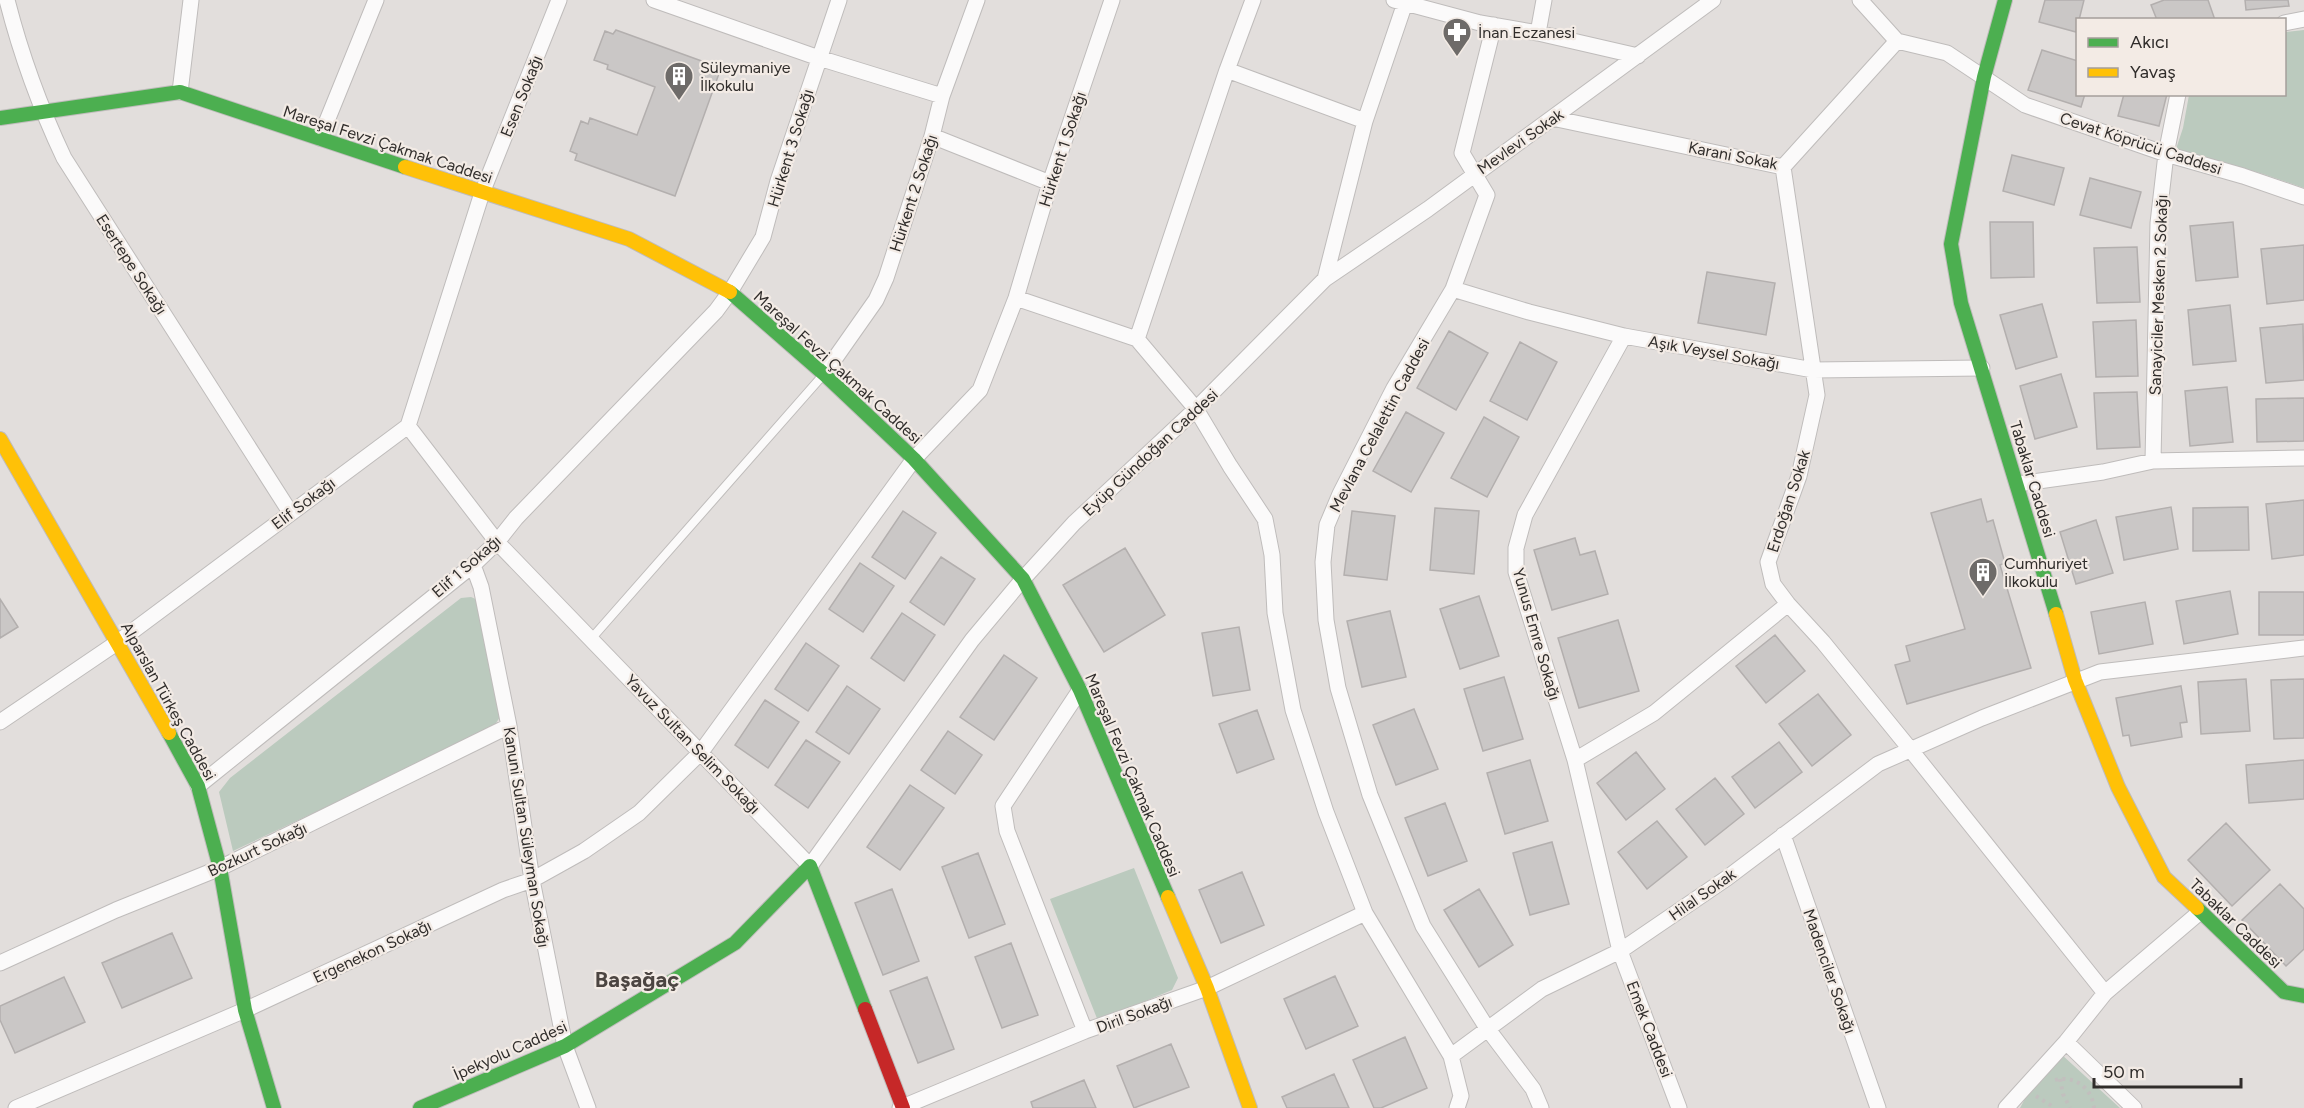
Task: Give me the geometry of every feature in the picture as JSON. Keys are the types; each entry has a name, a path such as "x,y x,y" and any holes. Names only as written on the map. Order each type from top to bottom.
{"street":[{"name":"Esertepe Sokağı","path":"7,0 16,36 43,113 64,158 291,512"},
{"path":"180,92 191,0"},
{"path":"320,138 376,0"},
{"name":"Esen Sokağı","path":"482,193 559,0"},
{"path":"654,0 819,58 942,96"},
{"name":"Hürkent 3 Sokağı","path":"730,292 763,237 778,181 840,0"},
{"name":"Hürkent 2 Sokağı","path":"824,374 876,300 886,278 932,136 942,96 977,0"},
{"name":"Hürkent 1 Sokağı","path":"914,459 980,390 1016,298 1050,183 1112,0"},
{"path":"1137,339 1252,0"},
{"path":"1538,33 1544,0"},
{"name":"Mevlevi Sokak","path":"1325,279 1428,209 1713,0"},
{"path":"1860,0 1897,40"},
{"name":"Tabaklar Caddesi","path":"2005,0 1984,77 1951,244 1961,303 2018,484 2075,680 2118,786 2164,877 2284,992 2304,996"},
{"path":"1325,279 1365,121 1401,1 1494,25 1638,56"},
{"path":"2286,23 2304,19"},
{"name":"Mevlana Celalettin Caddesi","path":"1494,25 1462,153 1487,195 1453,289 1394,388 1340,494 1327,525 1323,561 1326,620 1338,688 1370,795 1423,926 1487,1028 1533,1089 1541,1108"},
{"name":"Cevat Köprücü Caddesi","path":"1897,40 1947,54 2025,105 2166,154 2304,197"},
{"name":"Karani Sokak","path":"1552,118 1783,167 1897,40"},
{"path":"1227,70 1365,121"},
{"name":"Mareşal Fevzi Çakmak Caddesi","path":"0,118 180,92 482,193 629,238 730,292 824,374 914,459 1023,579 1080,690 1207,988 1250,1108"},
{"name":"Sanayiciler Mesken 2 Sokağı","path":"2153,461 2158,223 2166,154 2178,96"},
{"path":"932,136 1050,183"},
{"name":"Erdoğan Sokak","path":"1783,167 1817,395 1799,476 1768,562 1773,584 1788,604"},
{"path":"408,426 482,193"},
{"name":"Eyüp Gündoğan Caddesi","path":"810,866 972,640 1023,579 1074,523 1196,409 1325,279"},
{"name":"Aşık Veysel Sokağı","path":"1453,289 1529,312 1624,336 1814,370 1982,368"},
{"name":"Elif 1 Sokağı","path":"198,786 473,565 716,311 730,292"},
{"path":"1016,298 1137,339 1196,409 1265,519 1272,555 1275,613 1293,710 1326,812 1365,913 1451,1056 1461,1096 1457,1108"},
{"name":"Yunus Emre Sokağı","path":"1620,951 1575,760 1516,572 1516,548 1525,515 1624,336"},
{"name":"Elif Sokağı","path":"0,722 118,642 408,426"},
{"name":"Yavuz Sultan Selim Sokağı","path":"408,426 497,542 810,866 902,1108"},
{"name":"Alparslan Türkeş Caddesi","path":"0,439 118,642 198,786 220,868 245,1010 274,1108"},
{"path":"2018,484 2103,472 2153,461 2304,458"},
{"name":"Ergenekon Sokağı","path":"16,1108 245,1010 503,891 532,880 584,851 639,813 701,752 914,459"},
{"name":"Kanuni Sultan Süleyman Sokağı","path":"473,565 481,587 509,726 532,880 565,1046 588,1108"},
{"path":"1575,760 1654,712 1788,604 1823,642 1910,749 2104,993"},
{"name":"Hilal Sokak","path":"1451,1056 1542,989 1620,951 1727,878 1878,764 2075,680 2100,672 2304,648"},
{"path":"1080,690 1003,806 1007,831 1085,1031"},
{"name":"Bozkurt Sokağı","path":"0,963 116,910 220,868 509,726"},
{"name":"Madenciler Sokağı","path":"1783,835 1878,1108"},
{"name":"İpekyolu Caddesi","path":"420,1108 565,1046 735,943 810,866"},
{"path":"2006,1108 2062,1046 2104,993 2200,912"},
{"name":"Diril Sokağı","path":"902,1108 1085,1031 1207,988 1365,913"},
{"name":"Emek Caddesi","path":"1620,951 1680,1108"},
{"path":"2062,1046 2134,1108"}],"lane":[{"path":"591,639 824,374"}],"path":[{"path":"2062,1046 2060,1078 2063,1094 2070,1108"},
{"path":"2052,1080 2060,1078 2078,1081 2091,1094 2094,1108"},
{"path":"2034,1105 2040,1090"}],"green space":[{"path":"2304,30 2304,188 2176,149 2183,128 2189,96 2286,96 2286,32"},
{"path":"471,597 480,601 502,714 492,729 233,851 219,792 230,778 461,598"},
{"path":"1134,868 1178,978 1172,990 1098,1021 1050,899"},
{"path":"2061,1054 2120,1108 2020,1108 2027,1095"}],"building":[{"path":"2045,0 2084,0 2080,18 2076,18 2076,32 2039,22"},
{"path":"2164,0 2208,0 2214,18 2156,18 2151,5"},
{"path":"2245,0 2288,0 2289,6 2246,10"},
{"name":"Süleymaniye İlkokulu","path":"616,30 721,68 675,196 575,160 577,154 570,151 581,121 588,124 590,118 637,135 655,87 607,69 608,65 594,60 605,31 613,34"},
{"path":"2042,50 2076,60 2076,96 2084,96 2081,107 2028,90"},
{"path":"2123,96 2166,96 2159,126 2118,116"},
{"path":"2012,155 2064,168 2054,205 2003,191"},
{"path":"2090,178 2141,192 2131,228 2080,215"},
{"path":"1990,222 2033,222 2034,277 1991,278"},
{"path":"2233,222 2238,277 2196,281 2190,226"},
{"path":"2304,245 2304,300 2267,304 2261,249"},
{"path":"2137,247 2140,302 2097,303 2094,248"},
{"path":"1707,272 1775,283 1766,335 1698,323"},
{"path":"2042,304 2057,357 2016,369 2000,315"},
{"path":"2230,305 2236,361 2193,365 2188,310"},
{"path":"2136,320 2138,376 2096,377 2093,322"},
{"path":"2303,324 2304,380 2266,383 2260,328"},
{"path":"1449,331 1488,353 1456,410 1417,388"},
{"path":"1520,342 1557,362 1527,420 1490,401"},
{"path":"2061,374 2077,427 2035,439 2020,386"},
{"path":"2227,387 2233,442 2190,446 2185,391"},
{"path":"2137,392 2140,447 2097,449 2094,393"},
{"path":"2304,398 2304,441 2257,442 2256,399"},
{"path":"1406,412 1444,433 1411,492 1373,471"},
{"path":"1484,417 1519,437 1487,497 1451,478"},
{"name":"Cumhuriyet İlkokulu","path":"1981,499 1987,522 1993,520 2005,563 2000,565 2031,668 1907,704 1895,665 1910,661 1906,646 1965,629 1931,513"},
{"path":"2304,500 2304,555 2272,559 2266,504"},
{"path":"2171,507 2178,549 2124,560 2116,517"},
{"path":"2248,507 2249,550 2193,551 2193,508"},
{"path":"1435,508 1479,511 1474,574 1430,570"},
{"path":"903,511 936,533 905,579 872,557"},
{"path":"1352,511 1395,516 1387,580 1344,575"},
{"path":"2096,520 2113,573 2076,584 2060,532"},
{"path":"1575,538 1580,555 1595,551 1608,594 1552,610 1534,550"},
{"path":"1125,548 1165,615 1104,652 1063,585"},
{"path":"941,557 975,579 944,625 910,602"},
{"path":"860,563 894,586 863,632 829,609"},
{"path":"2230,591 2238,634 2184,644 2176,601"},
{"path":"2259,592 2304,592 2304,635 2259,635"},
{"path":"1479,596 1499,656 1460,669 1440,609"},
{"path":"0,599 18,627 0,638"},
{"path":"2145,602 2153,644 2099,654 2091,612"},
{"path":"1390,611 1406,677 1362,687 1347,621"},
{"path":"902,613 935,635 904,681 871,658"},
{"path":"1618,620 1639,691 1579,708 1558,638"},
{"path":"1239,627 1250,690 1213,696 1202,633"},
{"path":"1775,635 1805,671 1766,703 1736,666"},
{"path":"806,643 839,666 808,711 775,689"},
{"path":"1004,655 1037,678 994,740 960,717"},
{"path":"1504,677 1523,739 1483,751 1464,689"},
{"path":"2246,679 2250,731 2201,734 2198,682"},
{"path":"2304,679 2304,738 2274,739 2271,680"},
{"path":"847,686 880,709 849,754 816,732"},
{"path":"2181,686 2187,722 2180,723 2182,737 2131,746 2129,735 2123,736 2116,698"},
{"path":"1818,694 1851,735 1812,766 1779,724"},
{"path":"765,700 799,722 768,768 735,745"},
{"path":"1414,709 1438,769 1396,785 1373,725"},
{"path":"1257,710 1274,759 1237,773 1219,724"},
{"path":"948,731 982,755 955,794 921,770"},
{"path":"806,740 840,762 808,808 775,785"},
{"path":"1779,742 1802,772 1755,808 1732,777"},
{"path":"1636,752 1665,789 1626,820 1597,783"},
{"path":"1530,760 1548,821 1505,834 1487,773"},
{"path":"2304,760 2304,799 2249,803 2246,765"},
{"path":"1715,778 1744,814 1705,845 1676,809"},
{"path":"910,785 944,808 900,870 867,847"},
{"path":"1445,803 1467,861 1428,876 1405,818"},
{"path":"1657,821 1687,857 1647,889 1618,852"},
{"path":"2226,823 2270,870 2232,906 2188,860"},
{"path":"1552,842 1569,904 1530,915 1513,853"},
{"path":"978,853 1005,924 969,938 942,867"},
{"path":"1242,872 1264,925 1221,943 1199,890"},
{"path":"2280,884 2304,909 2304,949 2286,966 2242,920"},
{"path":"892,889 919,961 883,975 855,903"},
{"path":"1479,889 1513,945 1479,967 1444,910"},
{"path":"172,933 192,978 122,1008 102,963"},
{"path":"1011,943 1038,1015 1002,1028 975,957"},
{"path":"1335,976 1358,1026 1306,1049 1284,999"},
{"path":"64,977 85,1022 15,1053 0,1020 0,1006"},
{"path":"927,977 954,1049 918,1063 890,991"},
{"path":"1405,1037 1427,1088 1381,1108 1374,1108 1353,1060"},
{"path":"1171,1044 1189,1087 1134,1108 1117,1066"},
{"path":"1334,1074 1349,1108 1287,1108 1282,1097"},
{"path":"1084,1080 1096,1108 1033,1108 1031,1102"}],"traffic: fast":[{"path":"2005,0 1984,77 1951,244 1961,303 2056,614"},
{"path":"0,118 180,92 405,167"},
{"path":"730,292 824,374 914,459 1023,579 1080,690 1168,897"},
{"path":"169,733 198,786 220,868 245,1010 274,1108"},
{"path":"420,1108 565,1046 735,943 810,866 865,1009"},
{"path":"2197,908 2284,992 2304,996"}],"traffic: slow":[{"path":"405,167 629,239 730,292"},
{"path":"0,439 169,733"},
{"path":"2056,614 2075,680 2118,787 2164,877 2197,908"},
{"path":"1168,897 1207,988 1250,1108"}],"traffic: jam":[{"path":"865,1009 903,1108"}],"place":[{"name":"İnan Eczanesi","path":"1457,58"},
{"name":"Süleymaniye İlkokulu","path":"679,102"},
{"name":"Cumhuriyet İlkokulu","path":"1983,598"}],"district":[{"name":"Başağaç","path":"637,979"}]}
